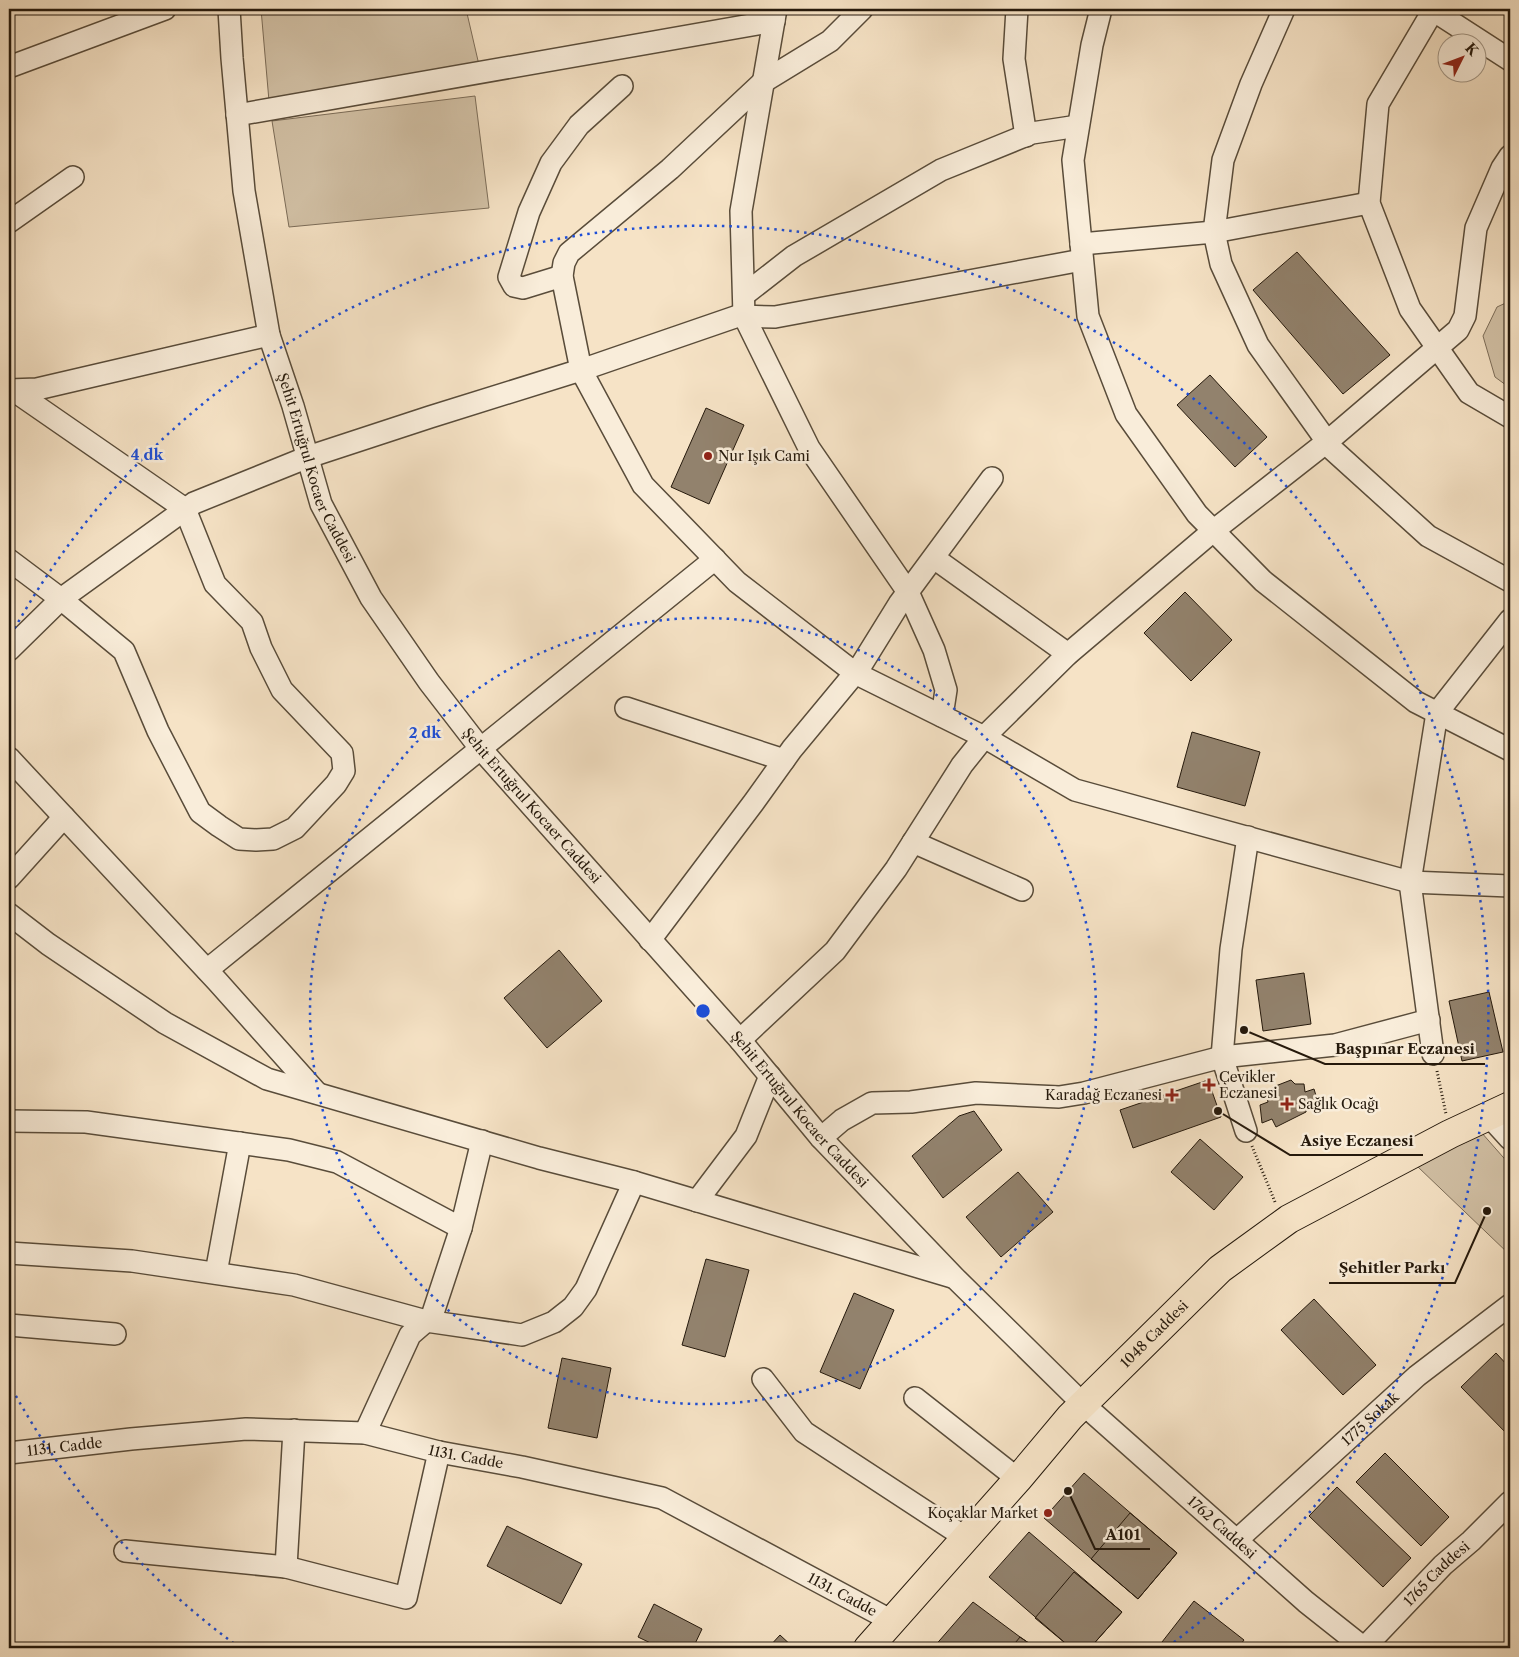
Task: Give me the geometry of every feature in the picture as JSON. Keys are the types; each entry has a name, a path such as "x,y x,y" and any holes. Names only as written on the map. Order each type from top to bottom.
{"main road":[{"name":"1048 Caddesi","path":"873,1646 892,1621 1018,1479 1070,1417 1220,1269 1283,1223 1450,1134 1500,1111"}],"street":[{"path":"9,66 165,9"},
{"name":"Şehit Ertuğrul Kocaer Caddesi","path":"229,9 244,191 269,334 322,504 371,598 429,682 480,748 740,1040 821,1138 955,1278 1083,1404"},
{"path":"862,9 830,41 763,82 670,169 569,253 564,263 562,276 581,370 643,485 737,582 855,673 984,737 1075,790 1410,882 1510,886"},
{"path":"1017,9 1014,59 1026,136"},
{"path":"1100,9 1092,45 1073,160 1088,316 1126,414 1197,514 1263,581 1416,702 1510,750"},
{"path":"1284,9 1251,84 1223,160 1214,232 1221,264 1258,344 1333,450 1428,536 1510,581"},
{"path":"1510,60 1433,9 1378,104 1369,203 1410,309 1469,393 1510,417"},
{"path":"237,116 775,15 742,211 744,316 809,448 908,592 934,650 946,690 942,716"},
{"path":"562,276 523,288 514,286 509,277 528,212 552,163 579,125 622,86"},
{"path":"744,295 794,256 934,174 1032,133 1078,126"},
{"path":"740,1040 835,951 896,869 962,765 984,737 1068,654 1213,530 1328,441 1458,330 1465,316 1476,228 1502,168 1510,156"},
{"path":"9,222 73,177"},
{"path":"9,650 61,599 194,503 308,457 581,370 738,316 775,317 1082,252 1214,232 1369,203"},
{"path":"11,390 37,388 269,334"},
{"path":"9,560 61,599 124,651 158,731 200,812 219,826 239,839 273,839 295,828 336,784 344,771 342,753 282,690 261,648 252,622 215,584 185,509 11,390"},
{"path":"650,940 784,760 855,673 908,592 992,478"},
{"path":"934,558 1068,654"},
{"path":"207,970 715,559"},
{"path":"1434,1054 1410,882 1437,713 1510,620"},
{"path":"626,708 784,760"},
{"path":"9,758 207,970 317,1093"},
{"path":"9,878 64,818"},
{"path":"1246,1131 1222,1057 1231,949 1248,837"},
{"path":"914,842 1022,890"},
{"path":"9,914 48,944 165,1023 267,1079 539,1158 634,1182 955,1278"},
{"path":"821,1138 842,1120 872,1103 911,1102 976,1093 1059,1097 1084,1093 1222,1057 1335,1045 1429,1020"},
{"path":"697,1201 746,1136 770,1076"},
{"path":"1500,1111 1510,1138"},
{"path":"9,1121 86,1122 289,1150 336,1162 461,1228"},
{"path":"365,1433 410,1335 432,1316 461,1228 482,1141"},
{"path":"216,1273 240,1143"},
{"path":"9,1253 132,1260 294,1285 426,1321 522,1335 554,1322 573,1307 586,1289 634,1182"},
{"name":"1775 Sokak","path":"1237,1540 1417,1376 1510,1305"},
{"path":"9,1325 115,1334"},
{"path":"763,1379 804,1432 966,1538"},
{"path":"915,1398 1018,1479"},
{"name":"1762 Caddesi","path":"1083,1404 1306,1602 1364,1648"},
{"name":"1131. Cadde","path":"9,1453 131,1438 236,1430 365,1433 439,1452 522,1467 662,1498 892,1621"},
{"path":"286,1567 294,1430"},
{"path":"125,1551 286,1567 406,1598 439,1452"},
{"name":"1765 Caddesi","path":"1364,1648 1443,1565 1471,1541 1510,1502"}],"path":[{"path":"1434,1054 1450,1134"},
{"path":"1246,1131 1283,1223"}],"shaded area":[{"path":"261,9 466,9 479,65 269,101"},
{"path":"475,96 489,208 289,227 272,121"},
{"path":"1510,301 1510,388 1495,377 1483,336 1497,307"},
{"path":"1481,1132 1510,1165 1510,1255 1418,1167"}],"building":[{"path":"1297,252 1390,355 1343,394 1253,290"},
{"path":"1210,375 1267,437 1235,467 1177,405"},
{"name":"Nur Işık Cami","path":"706,408 744,425 709,504 671,487"},
{"path":"1185,592 1232,640 1191,681 1144,633"},
{"path":"1192,732 1260,752 1245,806 1177,787"},
{"path":"559,950 602,1001 547,1048 504,998"},
{"path":"1304,973 1311,1024 1263,1031 1256,980"},
{"path":"1489,992 1503,1052 1462,1061 1449,1001"},
{"path":"1208,1080 1221,1117 1133,1148 1120,1110"},
{"name":"Sağlık Ocağı","path":"1291,1080 1295,1084 1304,1084 1305,1092 1314,1089 1317,1099 1307,1106 1306,1112 1276,1127 1272,1119 1262,1123 1260,1105 1268,1102 1266,1094 1272,1091 1273,1087"},
{"path":"974,1111 1002,1150 943,1198 912,1156 959,1116"},
{"path":"1200,1139 1243,1177 1214,1210 1171,1172"},
{"path":"1018,1172 1053,1212 1001,1257 966,1217"},
{"path":"706,1259 749,1270 725,1357 682,1345"},
{"path":"854,1293 894,1310 860,1389 820,1372"},
{"path":"1314,1299 1376,1365 1343,1395 1281,1330"},
{"path":"1496,1353 1510,1368 1510,1437 1461,1387"},
{"path":"562,1358 611,1368 597,1438 548,1428"},
{"path":"1385,1453 1449,1517 1421,1546 1356,1482"},
{"path":"1084,1473 1177,1553 1138,1599 1044,1518"},
{"path":"1337,1487 1411,1558 1383,1587 1309,1516"},
{"path":"1130,1513 1177,1553 1138,1599 1091,1559"},
{"path":"507,1526 582,1564 561,1604 487,1566"},
{"path":"1029,1532 1122,1612 1090,1648 1071,1648 989,1577"},
{"path":"1074,1572 1122,1612 1090,1648 1071,1648 1035,1618"},
{"path":"1194,1601 1244,1640 1238,1648 1170,1648 1162,1642"},
{"path":"973,1602 1020,1637 1036,1648 933,1648"},
{"path":"654,1604 702,1629 693,1648 661,1648 638,1637"},
{"path":"780,1635 794,1648 768,1648"},
{"path":"1020,1637 1036,1648 1011,1648"}],"place":[{"name":"Nur Işık Cami","path":"708,456"},
{"name":"Başpınar Eczanesi","path":"1244,1030"},
{"name":"Çevikler Eczanesi","path":"1209,1085"},
{"name":"Karadağ Eczanesi","path":"1172,1095"},
{"name":"Sağlık Ocağı","path":"1287,1104"},
{"name":"Asiye Eczanesi","path":"1218,1111"},
{"name":"Şehitler Parkı","path":"1487,1211"},
{"name":"A101","path":"1068,1491"},
{"name":"Koçaklar Market","path":"1048,1513"}]}
